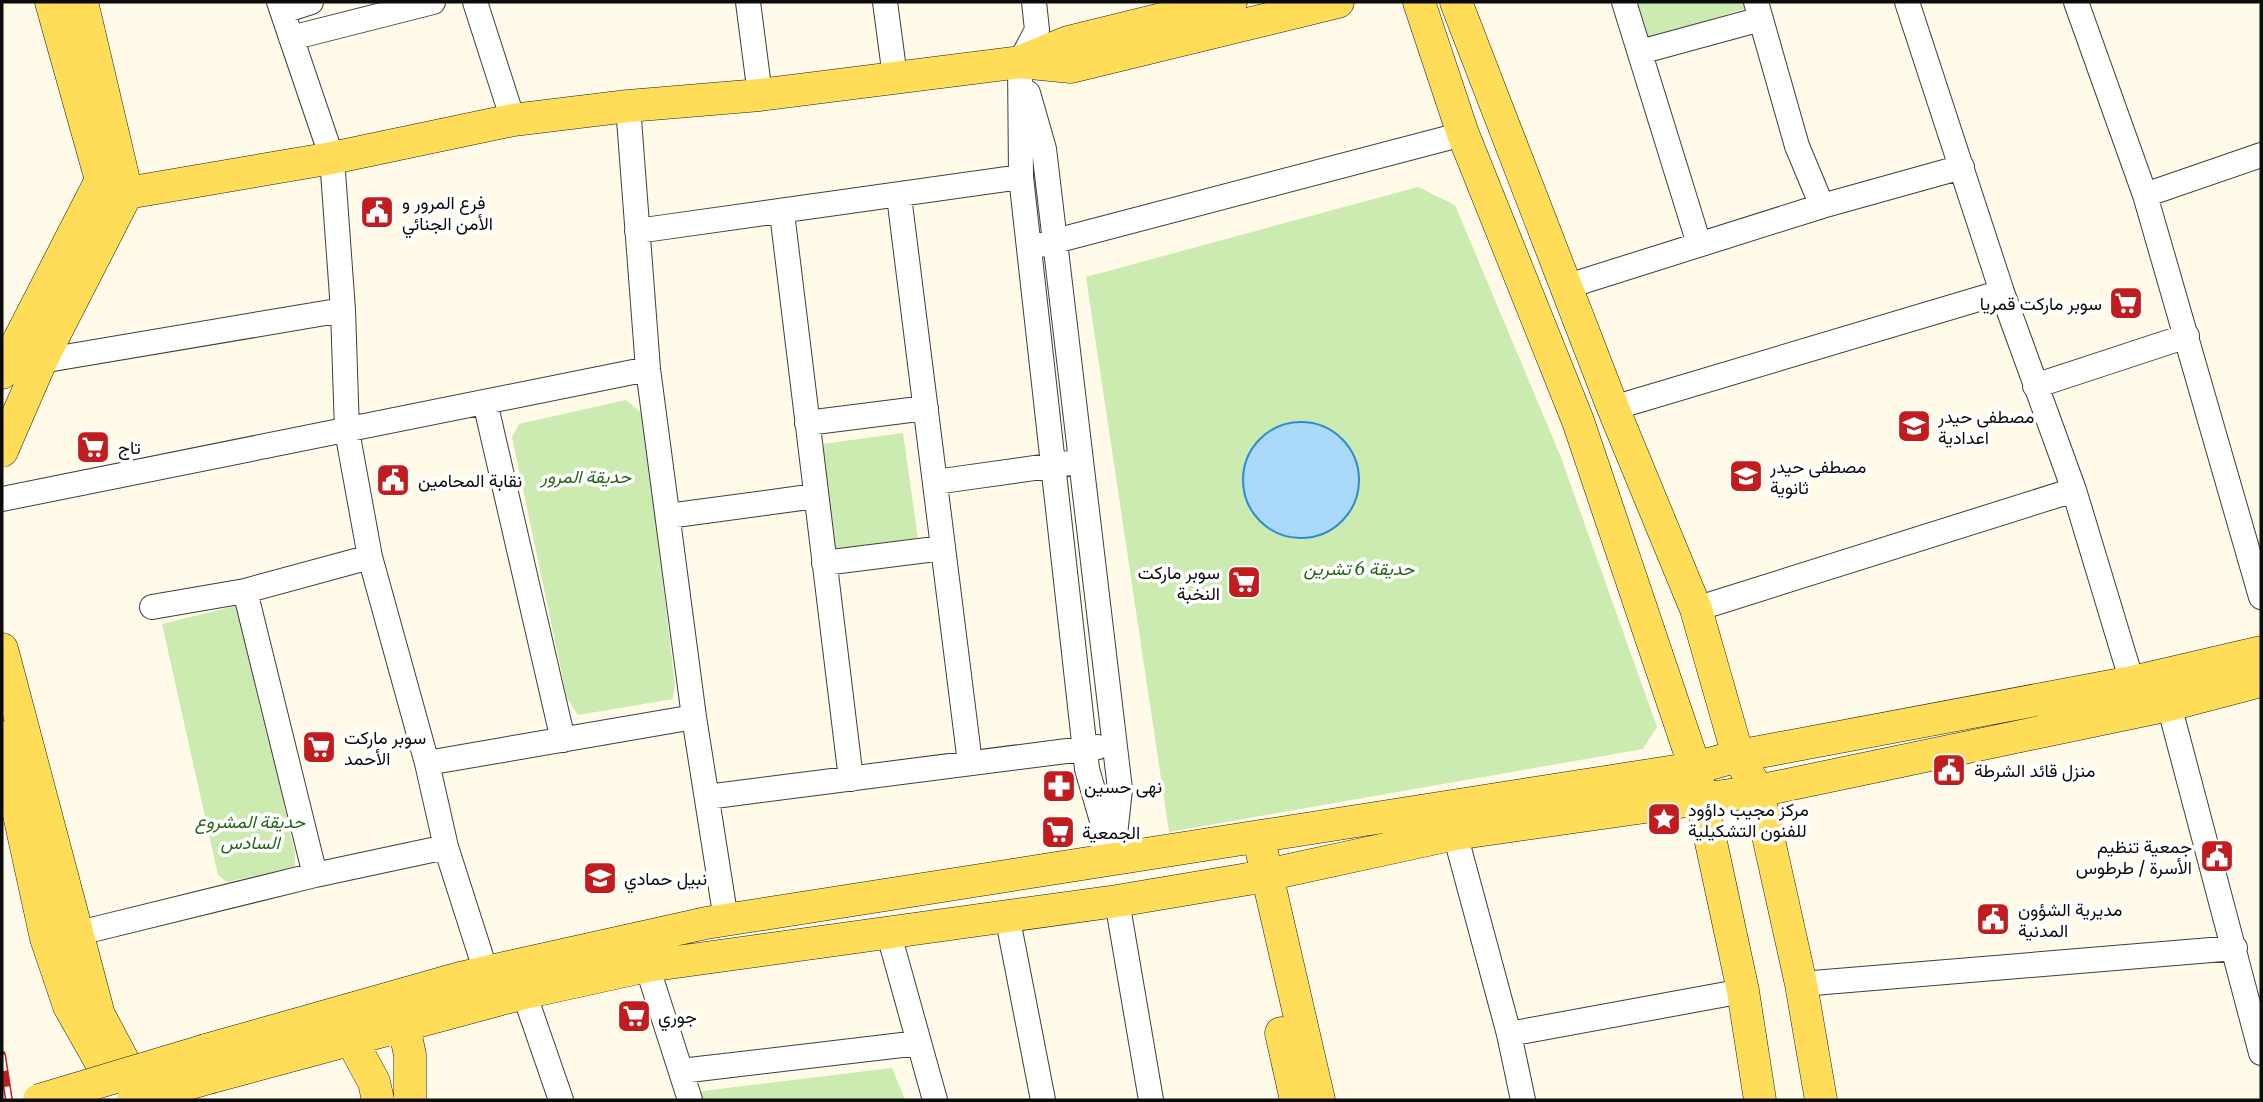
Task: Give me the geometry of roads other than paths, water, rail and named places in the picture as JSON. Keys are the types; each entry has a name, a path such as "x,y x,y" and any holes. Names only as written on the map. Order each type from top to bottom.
{"main road":[{"path":"51,2 114,187"},
{"path":"2,450 114,187 82,2"},
{"path":"1020,62 1068,42 1231,2"},
{"path":"114,187 332,159 513,120 628,106 760,95 1020,62 1071,67 1338,2"},
{"path":"1419,2 1463,134 1578,421 1698,782 1743,991 1760,1100"},
{"path":"1456,2 1565,287 1696,609 1738,756 1758,790 1801,984 1821,1100"},
{"path":"1463,134 1500,120"},
{"path":"3,368 114,187"},
{"path":"1578,421 1613,408"},
{"path":"2,649 99,1015 144,1100"},
{"path":"38,1100 209,1064 350,1040 524,993 647,965 1117,901 1257,876 1698,782 1738,756 2132,682 2261,652"},
{"path":"133,1100 209,1064 337,1012 486,972 726,920 1247,839 1698,782 1758,790 2169,705 2261,681"},
{"path":"2,737 46,938 69,1006 122,1100"},
{"path":"1247,839 1319,1100"},
{"path":"1113,859 1117,901"},
{"path":"1257,876 1296,1100"},
{"path":"337,1012 374,1082 378,1100"},
{"path":"404,1027 410,1055 411,1100"}],"street":[{"path":"311,2 281,6 332,159 343,310 346,431 370,557 427,763 446,847 486,972"},
{"path":"292,38 433,2"},
{"path":"475,2 513,120"},
{"path":"748,2 760,95"},
{"path":"885,2 895,77"},
{"path":"1034,2 1037,30 1020,62 1021,177 1087,769 1113,859"},
{"path":"1624,2 1699,244"},
{"path":"1908,2 2002,292 2074,490 2132,682"},
{"path":"2076,2 2145,195 2261,597"},
{"path":"1640,52 1758,10 1797,146 1822,206"},
{"path":"1020,62 1044,149 1081,461 1119,789 1113,859"},
{"path":"628,106 648,369 694,717 726,920"},
{"path":"1029,247 1463,134"},
{"path":"2145,195 2261,155"},
{"path":"1565,287 1822,206 1962,167"},
{"path":"637,231 782,213 1021,177"},
{"path":"899,196 970,763"},
{"path":"782,213 851,779"},
{"path":"1613,408 2002,292"},
{"path":"41,361 343,310"},
{"path":"2035,386 2187,336"},
{"path":"2,499 648,369"},
{"path":"485,402 563,740"},
{"path":"807,422 926,408"},
{"path":"935,482 1081,461"},
{"path":"1696,609 2074,490"},
{"path":"668,516 816,496"},
{"path":"824,563 943,548"},
{"path":"152,607 245,591 370,557"},
{"path":"245,591 315,875"},
{"path":"2169,705 2261,1053"},
{"path":"427,763 694,717"},
{"path":"707,797 1114,744"},
{"path":"1455,834 1509,1034 1523,1100"},
{"path":"79,933 315,875 446,847"},
{"path":"1117,901 1151,1100"},
{"path":"1007,915 1043,1100"},
{"path":"888,931 935,1100"},
{"path":"1801,984 2235,948"},
{"path":"647,965 691,1100"},
{"path":"1509,1034 1743,991"},
{"path":"524,993 561,1100"},
{"path":"681,1071 919,1043"}],"water":[{"path":"1301,422 1323,426 1342,439 1355,458 1359,480 1355,502 1342,521 1323,534 1301,538 1279,534 1260,521 1247,502 1243,480 1247,458 1260,439 1279,426"}],"railway":[{"path":"2,1055 9,1100"}],"place":[{"name":"فرع المرور و الأمن الجنائي","path":"377,212"},
{"name":"سوبر ماركت قمريا","path":"2126,303"},
{"name":"مصطفى حيدر اعدادية","path":"1914,426"},
{"name":"تاج","path":"93,447"},
{"name":"مصطفى حيدر ثانوية","path":"1746,476"},
{"name":"نقابة المحامين","path":"393,480"},
{"name":"سوبر ماركت النخبة","path":"1244,582"},
{"name":"سوبر ماركت الأحمد","path":"319,747"},
{"name":"منزل قائد الشرطة","path":"1949,770"},
{"name":"نهى حسين","path":"1059,786"},
{"name":"مركز مجيب داؤود للفنون التشكيلية","path":"1664,819"},
{"name":"الجمعية","path":"1058,832"},
{"name":"جمعية تنظيم الأسرة / طرطوس","path":"2217,856"},
{"name":"نبيل حمادي","path":"600,878"},
{"name":"مديرية الشؤون المدنية","path":"1993,919"},
{"name":"جوري","path":"634,1016"}],"park label":[{"name":"حديقة المرور","path":"586,476"},
{"name":"حديقة 6 تشرين","path":"1359,568"},
{"name":"حديقة المشروع السادس","path":"250,831"}]}
